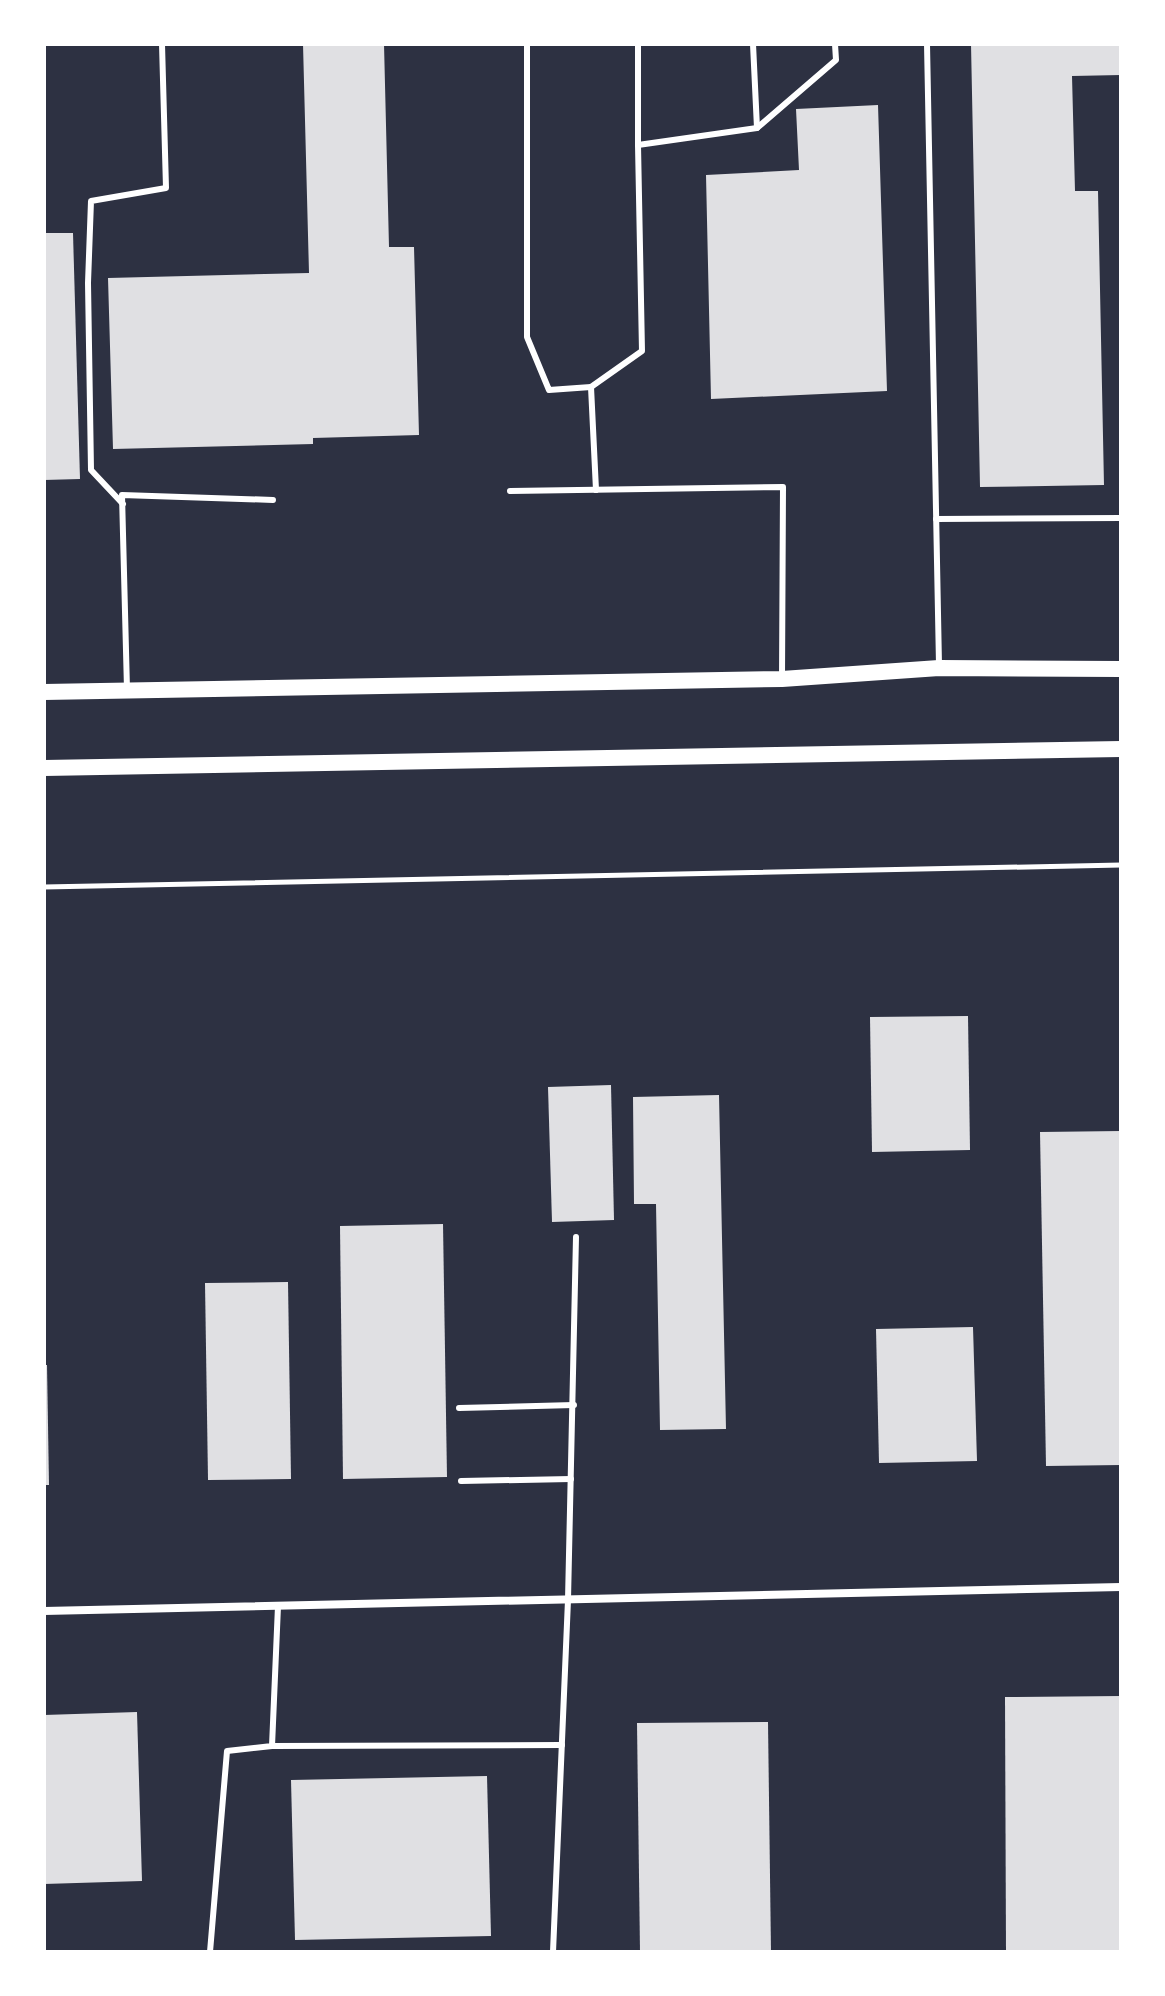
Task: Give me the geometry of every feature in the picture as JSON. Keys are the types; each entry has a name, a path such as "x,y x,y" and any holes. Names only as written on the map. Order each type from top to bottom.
{"main road":[{"path":"44,692 782,679 939,668 1121,669"},
{"path":"44,768 1121,749"}],"street":[{"path":"44,1611 1121,1587"}],"lane":[{"path":"123,504 91,470 88,283 91,201 166,188 162,44"},
{"path":"527,44 527,337 549,390 591,387 642,351 638,44"},
{"path":"753,44 757,128"},
{"path":"638,145 757,128 836,60 835,44"},
{"path":"927,44 939,668"},
{"path":"591,387 596,490"},
{"path":"510,491 783,487 782,679"},
{"path":"127,691 122,495 273,500"},
{"path":"936,519 1121,518"},
{"path":"553,1952 568,1600 576,1237"},
{"path":"459,1408 574,1405"},
{"path":"461,1481 571,1479"},
{"path":"272,1746 278,1606"},
{"path":"210,1952 227,1751 272,1746 562,1745"}],"path":[{"path":"44,887 1121,865"}],"building":[{"path":"303,44 384,44 389,247 414,247 419,435 313,438 313,444 113,449 108,278 309,273"},
{"path":"971,44 1121,44 1121,75 1072,76 1075,191 1098,191 1104,485 980,487"},
{"path":"878,105 887,391 711,399 706,175 799,170 796,109"},
{"path":"44,233 73,233 80,479 44,480"},
{"path":"968,1016 970,1150 872,1152 870,1017"},
{"path":"611,1085 614,1220 552,1222 548,1087"},
{"path":"719,1095 726,1429 660,1430 656,1204 634,1204 633,1097"},
{"path":"1121,1131 1121,1465 1046,1466 1040,1132"},
{"path":"443,1224 447,1477 343,1479 340,1226"},
{"path":"288,1282 291,1479 208,1480 205,1283"},
{"path":"973,1327 977,1461 879,1463 876,1329"},
{"path":"44,1365 47,1365 49,1485 44,1485"},
{"path":"1121,1696 1121,1952 1006,1952 1005,1697"},
{"path":"137,1712 142,1881 44,1884 44,1715"},
{"path":"768,1722 771,1952 640,1952 637,1723"},
{"path":"487,1776 491,1936 295,1940 291,1780"}]}
